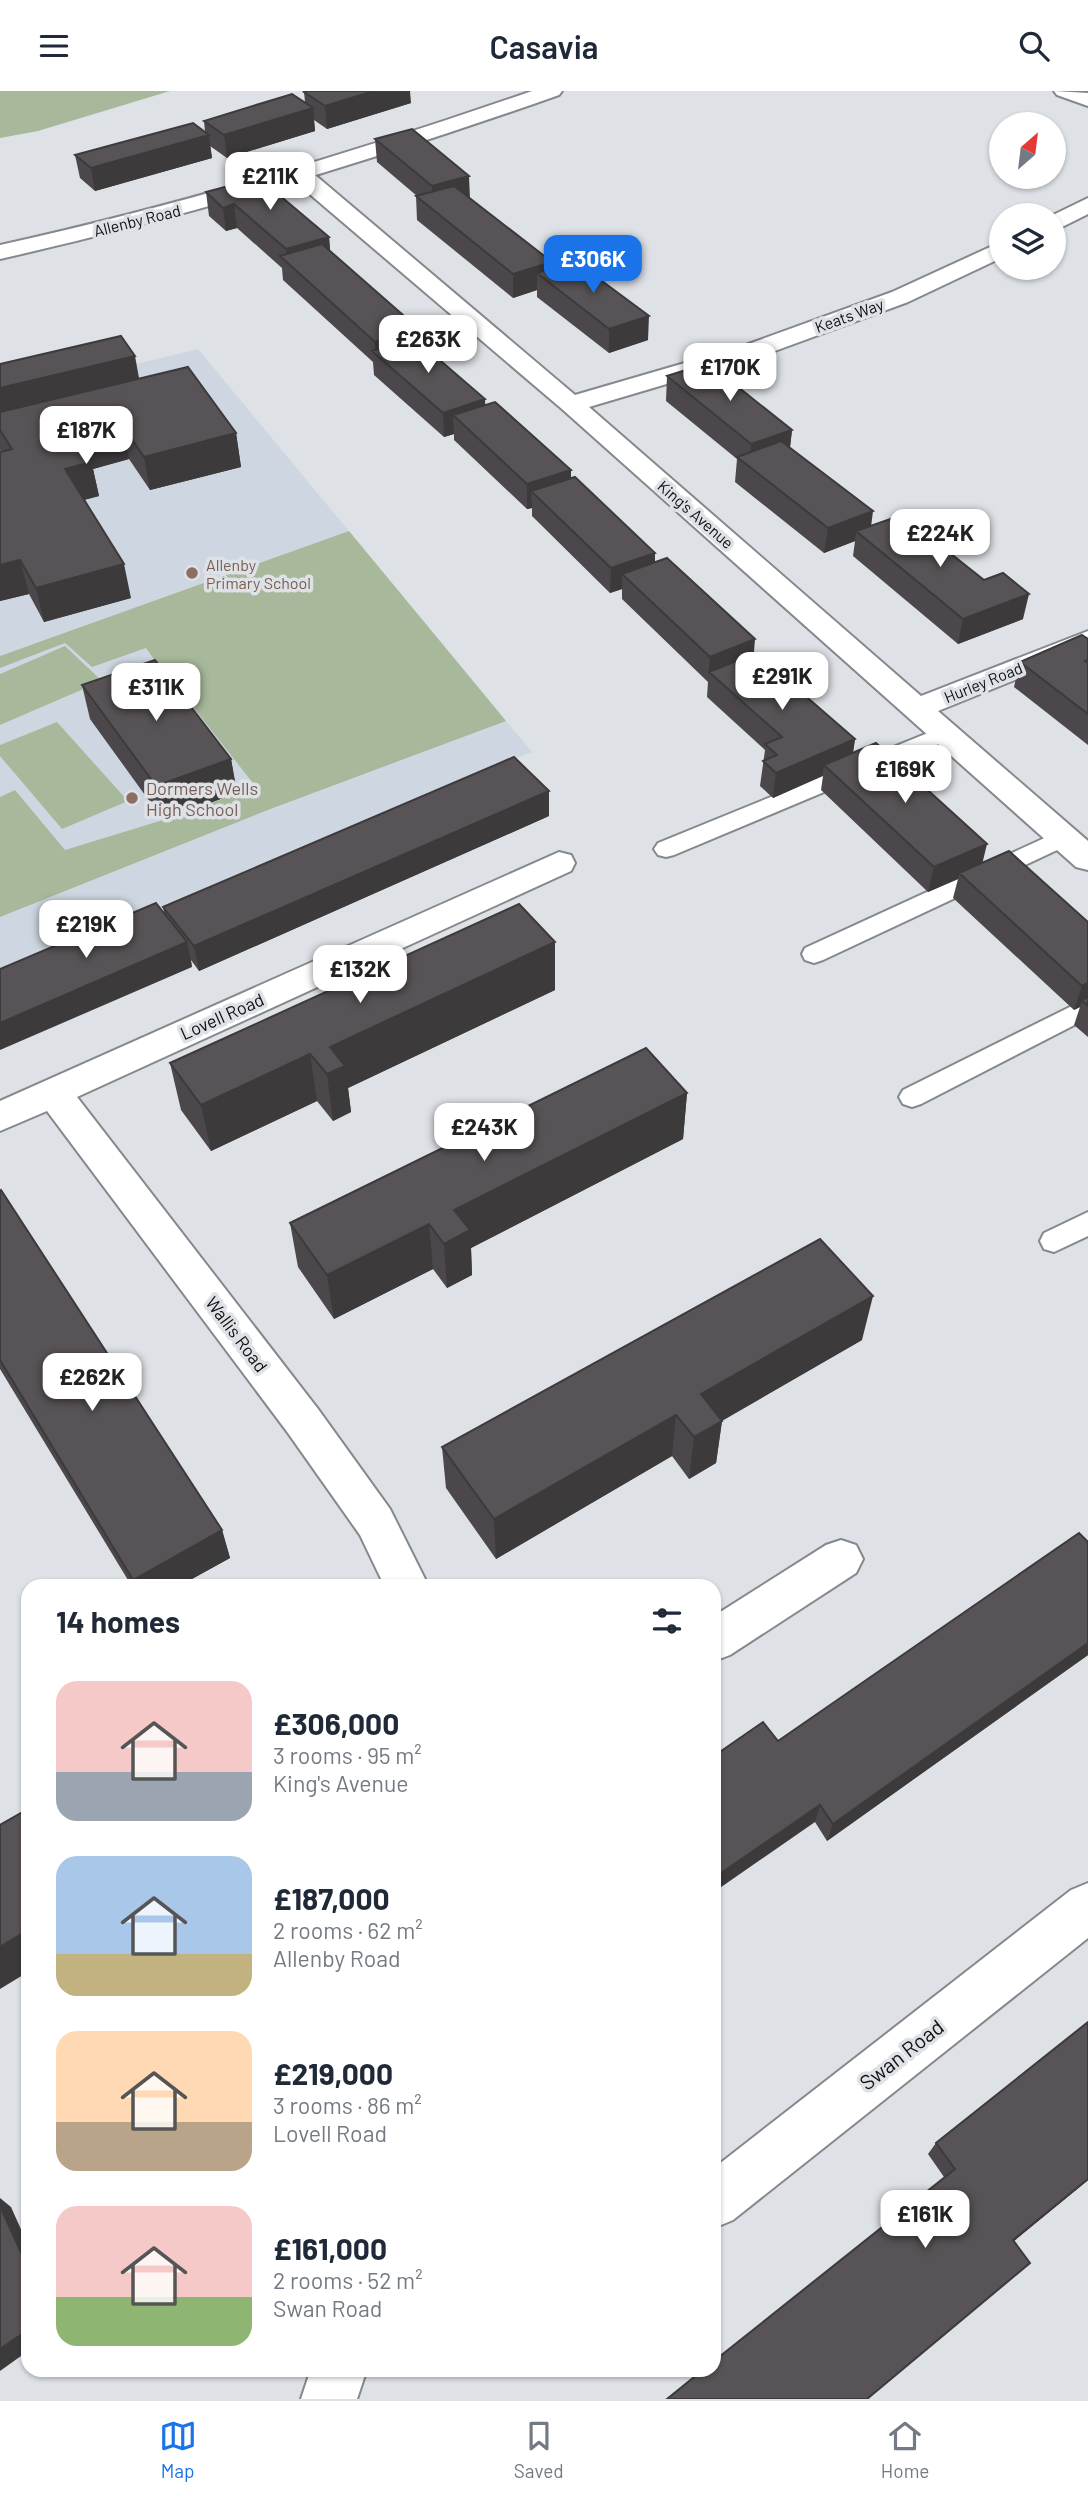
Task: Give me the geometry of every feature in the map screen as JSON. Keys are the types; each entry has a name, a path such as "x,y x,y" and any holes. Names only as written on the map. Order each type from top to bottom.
{"street":[{"name":"Allenby Road","path":"0,252 170,212 300,174 552,91"},
{"path":"1064,91 1088,100"},
{"name":"King's Avenue","path":"300,174 571,404 1088,859"},
{"path":"1066,217 1088,205"},
{"name":"Keats Way","path":"571,404 764,346 900,297 989,255"},
{"name":"Hurley Road","path":"917,708 1088,640"},
{"name":"Lovell Road","path":"0,1117 559,863"},
{"name":"Wallis Road","path":"53,1092 303,1421 375,1522 403,1579"},
{"path":"721,1636 841,1559"},
{"name":"Swan Road","path":"721,2195 1088,1907"},
{"path":"329,2399 336,2377"}],"lane":[{"path":"666,849 945,733"},
{"path":"814,954 1062,838"},
{"path":"912,1097 1088,1007"},
{"path":"1054,1241 1088,1223"}],"shaded area":[{"name":"Allenby Primary School","path":"198,349 532,752 302,846 0,977 0,397"}],"green space":[{"path":"0,91 170,91 38,131 0,138"},
{"path":"349,531 506,721 273,808 0,917 0,797 15,790 65,850 163,820 256,787 178,688 113,711 102,696 159,666 146,648 92,667 65,643 0,668 0,656"},
{"path":"65,646 102,681 0,725 0,674"},
{"path":"57,722 128,801 62,829 0,756 0,745"}],"building":[{"path":"374,91 325,106 304,92"},
{"path":"292,94 313,108 224,135 204,121"},
{"path":"193,123 209,135 91,168 75,155"},
{"path":"412,129 469,176 432,186 375,139"},
{"path":"259,178 329,237 286,249 234,204 223,208 206,192"},
{"path":"454,186 552,262 513,274 416,196"},
{"path":"322,244 419,329 375,342 280,256"},
{"path":"575,261 649,316 609,329 537,273"},
{"path":"121,336 135,356 0,388 0,364"},
{"path":"413,337 485,399 443,413 372,351"},
{"path":"708,363 792,430 751,444 667,376"},
{"path":"188,367 236,433 144,457 123,426 76,437 92,462 65,469 124,564 36,588 20,560 0,565 0,452 12,449 0,430 0,412"},
{"path":"495,402 571,470 527,484 453,415"},
{"path":"781,441 873,511 828,528 737,457"},
{"path":"575,477 655,553 611,568 531,491"},
{"path":"902,515 984,580 1003,573 1029,594 963,619 856,531"},
{"path":"667,558 755,639 710,657 622,574"},
{"path":"1082,635 1088,639 1088,659 1085,661 1088,663 1088,714 1020,662"},
{"path":"756,653 855,739 776,773 763,761 777,755 765,744 782,737 709,672"},
{"path":"155,660 231,759 156,786 82,685"},
{"path":"876,743 987,844 934,867 824,765"},
{"path":"514,757 549,791 194,946 163,907"},
{"path":"1009,851 1088,922 1088,983 1082,986 959,873"},
{"path":"156,903 187,942 0,1023 0,969"},
{"path":"519,904 555,942 330,1047 345,1066 327,1074 310,1054 201,1105 170,1063"},
{"path":"646,1048 687,1093 454,1210 470,1230 444,1244 429,1224 327,1275 290,1223"},
{"path":"0,1191 222,1530 135,1579 0,1360"},
{"path":"820,1239 873,1296 701,1394 722,1421 694,1437 676,1415 494,1519 442,1447"},
{"path":"1079,1533 1088,1542 1088,1643 833,1824 820,1805 721,1873 721,1751 763,1722 778,1741"},
{"path":"21,1813 21,1934 0,1947 0,1825"},
{"path":"1088,2022 1088,2179 1013,2240 1030,2263 867,2399 667,2399 694,2377 721,2377 721,2355 955,2169 936,2143"},
{"path":"0,2206 21,2252 21,2335 0,2349"}],"place":[{"name":"Allenby Primary School","path":"192,573"},
{"name":"Dormers Wells High School","path":"132,798"}]}
